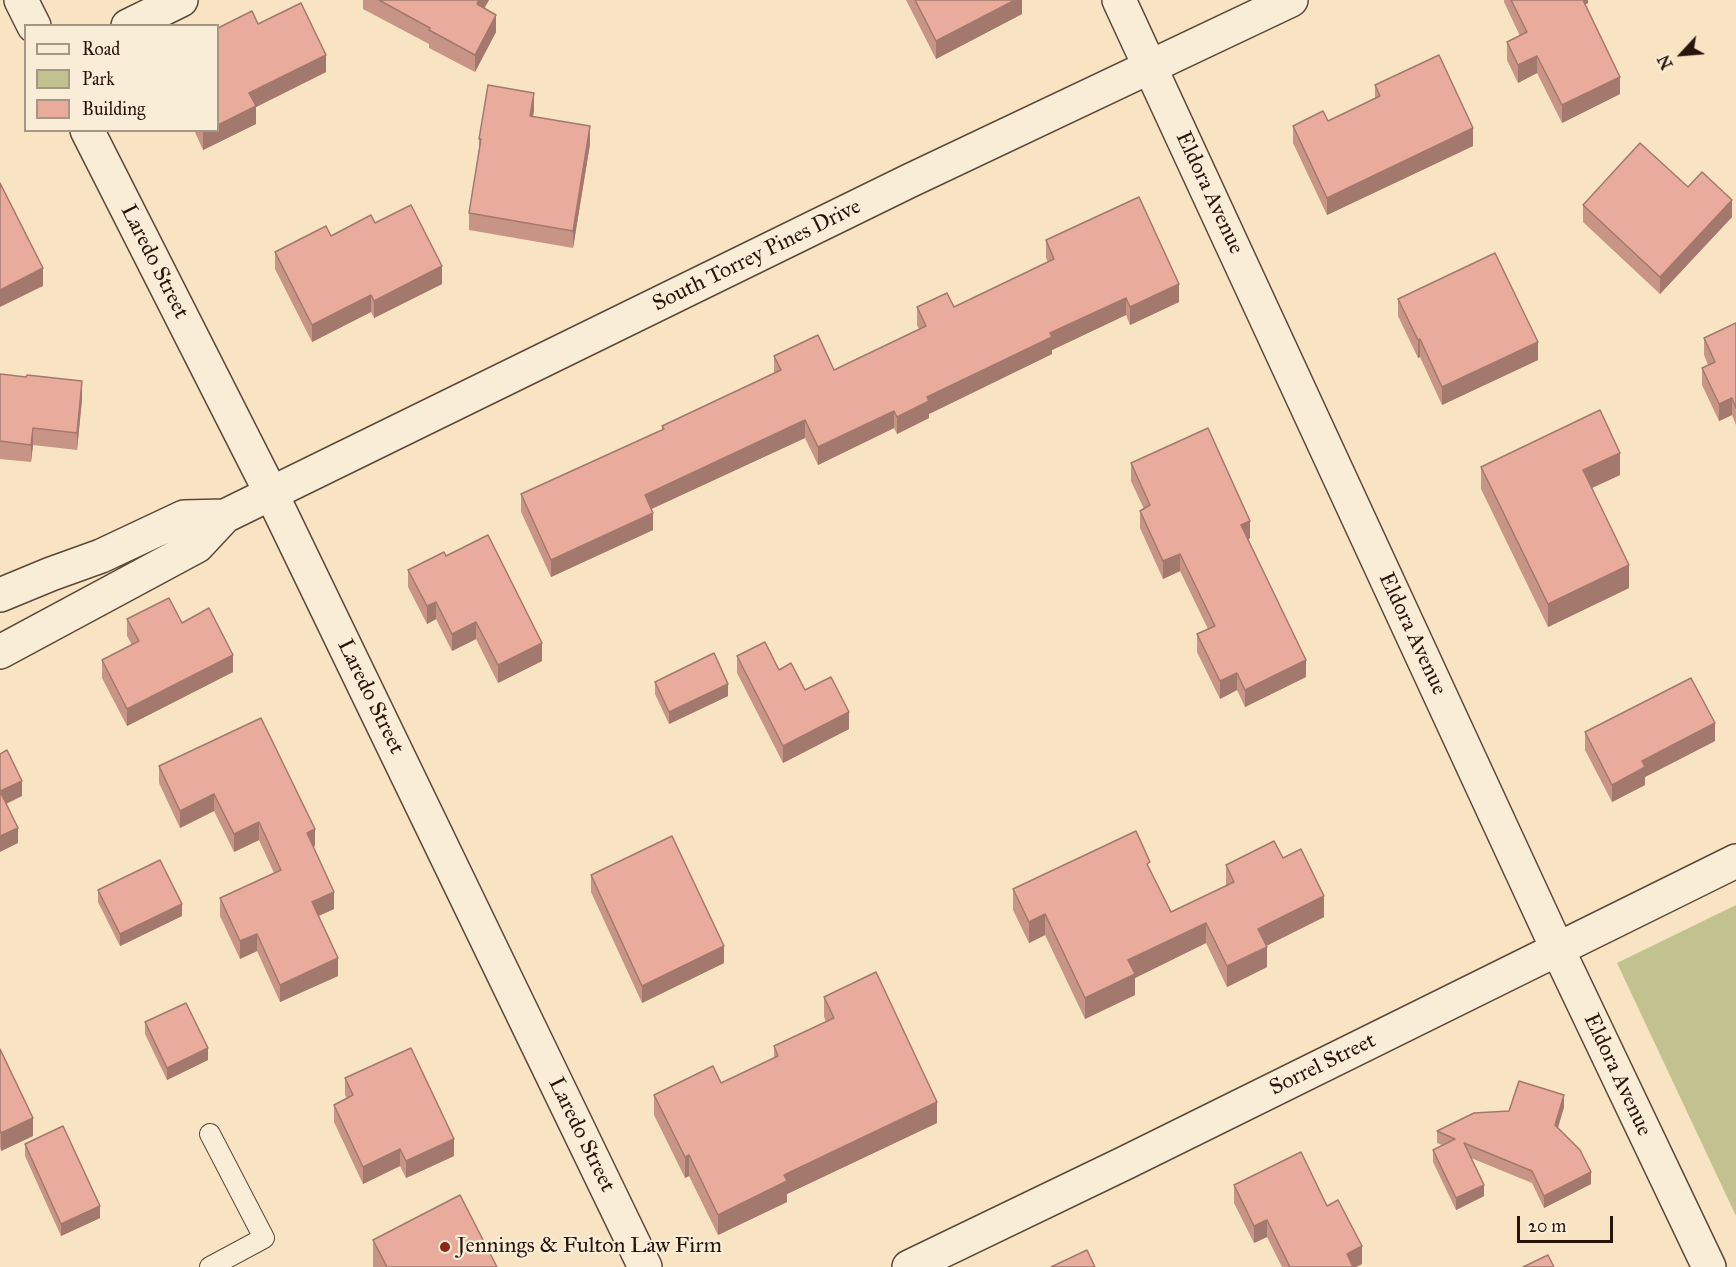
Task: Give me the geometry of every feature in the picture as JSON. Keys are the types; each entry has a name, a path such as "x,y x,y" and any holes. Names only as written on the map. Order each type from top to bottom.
{"street":[{"path":"21,0 33,24"},
{"path":"132,24 181,0"},
{"name":"Eldora Avenue","path":"1119,0 1557,948 1708,1267"},
{"name":"South Torrey Pines Drive","path":"0,652 197,546 225,516 909,181 1291,0"},
{"name":"Laredo Street","path":"88,132 271,493 645,1267"},
{"name":"South Torrey Pines Drive","path":"0,595 101,556 184,517 225,516"},
{"name":"Sorrel Street","path":"909,1267 1127,1162 1736,861"}],"lane":[{"path":"210,1134 264,1238 210,1267"}],"green space":[{"path":"1736,905 1736,1216 1617,963"}],"building":[{"path":"379,0 479,0 477,4 496,15 475,55"},
{"path":"915,0 1015,0 936,41"},
{"path":"1511,0 1583,0 1620,77 1562,105 1537,56 1518,65 1507,42 1527,32"},
{"path":"301,3 326,55 249,93 256,106 219,124 219,28 252,11 258,24"},
{"path":"1439,55 1473,128 1327,198 1293,126 1323,111 1328,121 1380,96 1375,85"},
{"path":"488,85 534,93 530,116 590,126 573,231 469,213"},
{"path":"1640,143 1688,187 1702,172 1732,200 1660,277 1583,205"},
{"path":"0,183 43,268 0,290"},
{"path":"1139,197 1179,284 1130,307 1126,298 1050,333 1052,337 927,397 929,401 897,417 894,411 818,447 805,420 645,495 653,513 551,560 521,494 664,429 662,426 781,370 774,356 818,335 834,370 926,326 917,307 947,293 954,307 1054,259 1046,240"},
{"path":"411,205 442,266 374,301 371,295 312,325 275,252 326,226 331,236 371,215 375,223"},
{"path":"1495,253 1538,342 1442,387 1398,299"},
{"path":"1736,323 1736,408 1732,398 1719,404 1702,368 1715,362 1704,338"},
{"path":"0,374 82,381 77,433 33,428 31,445 0,441"},
{"path":"1600,410 1620,453 1583,470 1629,565 1548,604 1481,467"},
{"path":"1208,428 1250,521 1241,525 1306,660 1245,690 1237,673 1220,681 1197,634 1215,626 1180,554 1163,561 1140,511 1150,505 1131,463"},
{"path":"488,535 542,643 498,665 476,622 452,634 436,602 427,606 408,570 444,552 446,556"},
{"path":"169,598 182,623 209,608 233,655 127,709 102,660 139,641 127,619"},
{"path":"765,642 779,670 791,663 805,690 831,677 849,712 783,746 737,656"},
{"path":"714,653 728,684 669,712 655,682"},
{"path":"1691,678 1715,723 1642,761 1645,767 1612,785 1585,732"},
{"path":"261,718 315,829 307,833 334,892 312,902 338,958 280,985 257,934 240,941 220,898 281,870 259,822 234,834 214,794 180,811 159,766"},
{"path":"7,750 22,781 0,791 0,754"},
{"path":"0,791 18,828 0,836"},
{"path":"1136,831 1150,862 1147,864 1171,912 1234,882 1226,865 1274,841 1283,858 1301,849 1324,896 1258,929 1267,947 1227,966 1206,923 1128,960 1135,974 1085,998 1045,914 1029,922 1013,889"},
{"path":"672,836 724,946 642,986 591,875"},
{"path":"160,860 182,904 120,934 98,890"},
{"path":"876,972 937,1102 784,1175 787,1181 718,1215 689,1155 685,1157 654,1095 713,1066 721,1083 778,1056 774,1046 834,1018 824,997"},
{"path":"186,1003 208,1048 167,1068 145,1022"},
{"path":"411,1048 454,1139 406,1161 400,1149 363,1167 334,1105 353,1095 345,1078"},
{"path":"0,1049 33,1118 1,1133 0,1130"},
{"path":"1519,1081 1564,1095 1555,1125 1580,1150 1591,1172 1544,1196 1532,1171 1464,1143 1484,1185 1456,1198 1433,1150 1455,1139 1437,1131 1474,1113 1509,1111"},
{"path":"63,1126 100,1206 61,1224 25,1144"},
{"path":"1301,1152 1327,1206 1338,1200 1362,1246 1347,1254 1353,1267 1290,1267 1267,1220 1254,1226 1234,1185"},
{"path":"460,1195 497,1267 387,1267 373,1240"},
{"path":"1087,1250 1095,1267 1051,1267"},
{"path":"1548,1255 1554,1267 1523,1267"}],"place":[{"name":"Jennings & Fulton Law Firm","path":"445,1247"}]}
